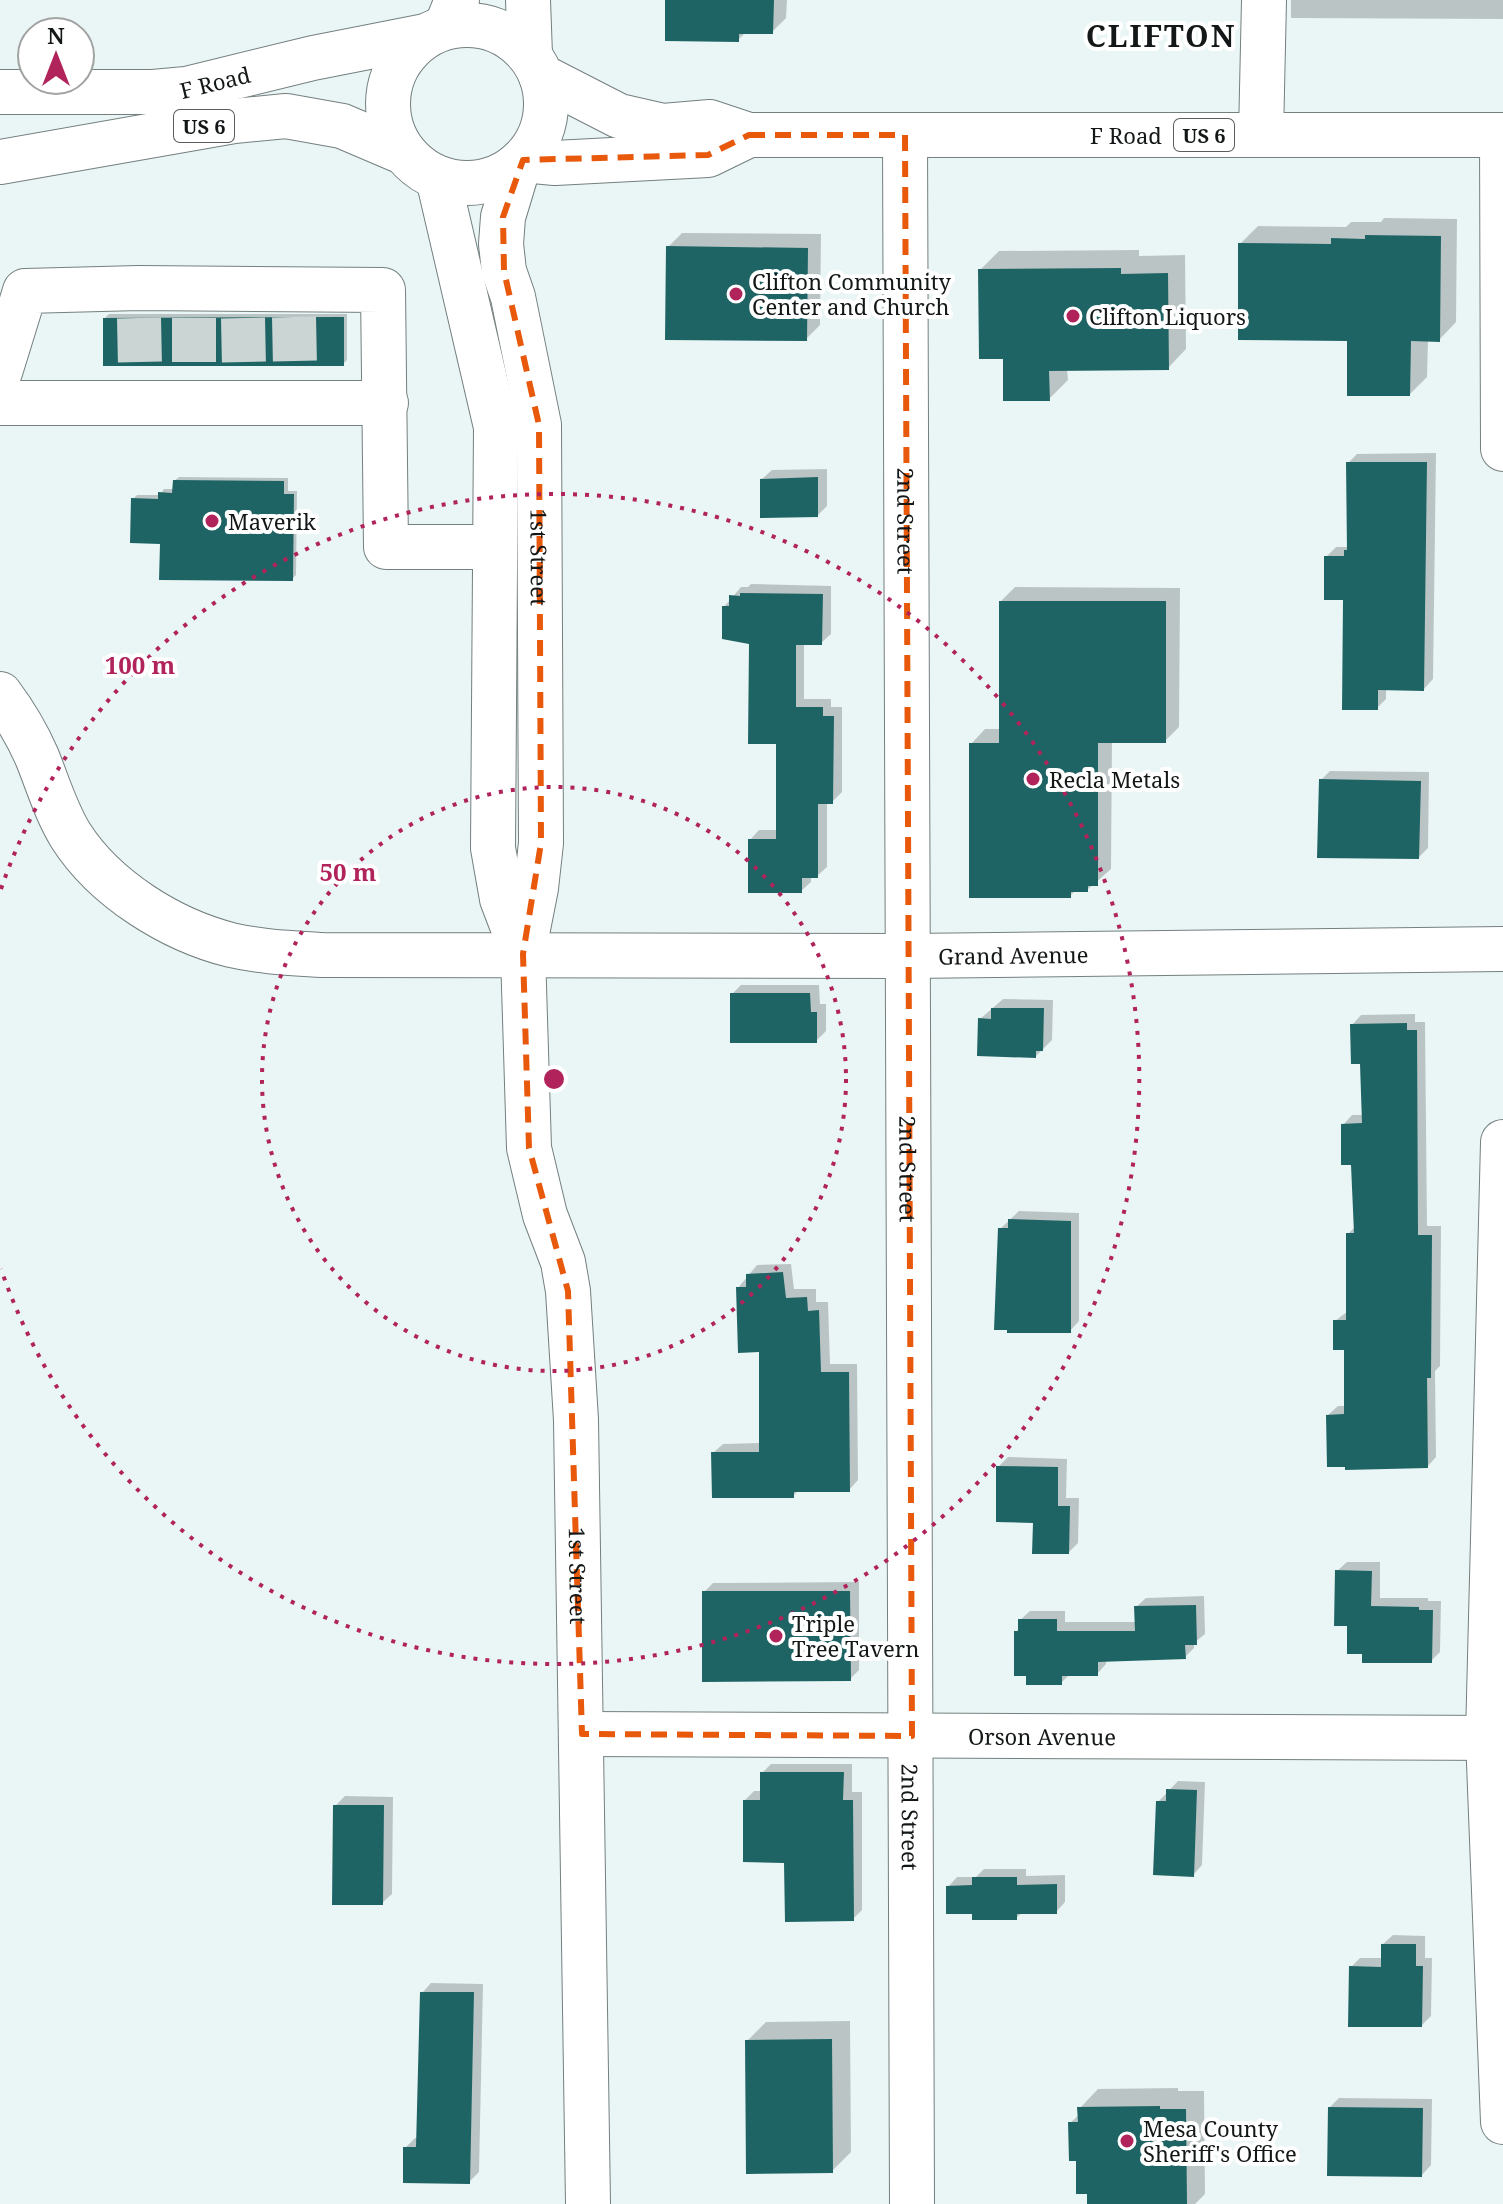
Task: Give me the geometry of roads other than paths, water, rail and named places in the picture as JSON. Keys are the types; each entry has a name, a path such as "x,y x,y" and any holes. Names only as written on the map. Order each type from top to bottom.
{"street":[{"path":"521,162 537,142 545,121 546,98 535,65 528,0"},
{"path":"1261,135 1264,0"},
{"name":"US 6","path":"521,162 505,174 484,181 461,183 438,178 419,168 403,152 392,133 387,112 388,90 395,68 408,50 443,21 491,28 512,39 535,65"},
{"name":"F Road","path":"0,92 153,92 186,89 313,58 443,21"},
{"name":"F Road","path":"535,65 619,116 663,126 710,122 749,135 1502,135"},
{"name":"F Road","path":"0,162 260,117 312,119 342,126 403,152"},
{"name":"F Road","path":"521,162 708,155 749,135"},
{"name":"2nd Street","path":"905,135 912,2204"},
{"path":"1502,135 1503,449"},
{"name":"1st Street","path":"521,162 503,217 501,244 504,271 513,297 539,425 541,843 523,954 529,1148 545,1215 563,1262 571,1320 576,1420 588,2204"},
{"name":"1st Street","path":"438,178 496,427 493,848 502,899 523,954"},
{"path":"0,372 25,291 139,303 294,303 383,290 386,547 495,547"},
{"path":"0,403 140,385 244,384 295,385 386,403"},
{"name":"Grand Avenue","path":"0,694 18,719 36,755 71,836 96,866 121,889 189,931 230,945 322,955 908,956 1503,949"},
{"path":"1503,1142 1495,1738 1503,2122"},
{"name":"Orson Avenue","path":"582,1734 1495,1738"}],"tunnel":[{"path":"294,317 295,366"},
{"path":"139,318 140,366"},
{"path":"194,318 194,366"},
{"path":"243,318 244,366"}],"place":[{"name":"Clifton Community Center and Church","path":"736,294"},
{"name":"Clifton Liquors","path":"1073,316"},
{"name":"Maverik","path":"212,521"},
{"name":"Recla Metals","path":"1033,779"},
{"name":"Triple Tree Tavern","path":"776,1636"},
{"name":"Mesa County Sheriff's Office","path":"1127,2141"}],"district":[{"name":"CLIFTON","path":"1161,35"}]}
